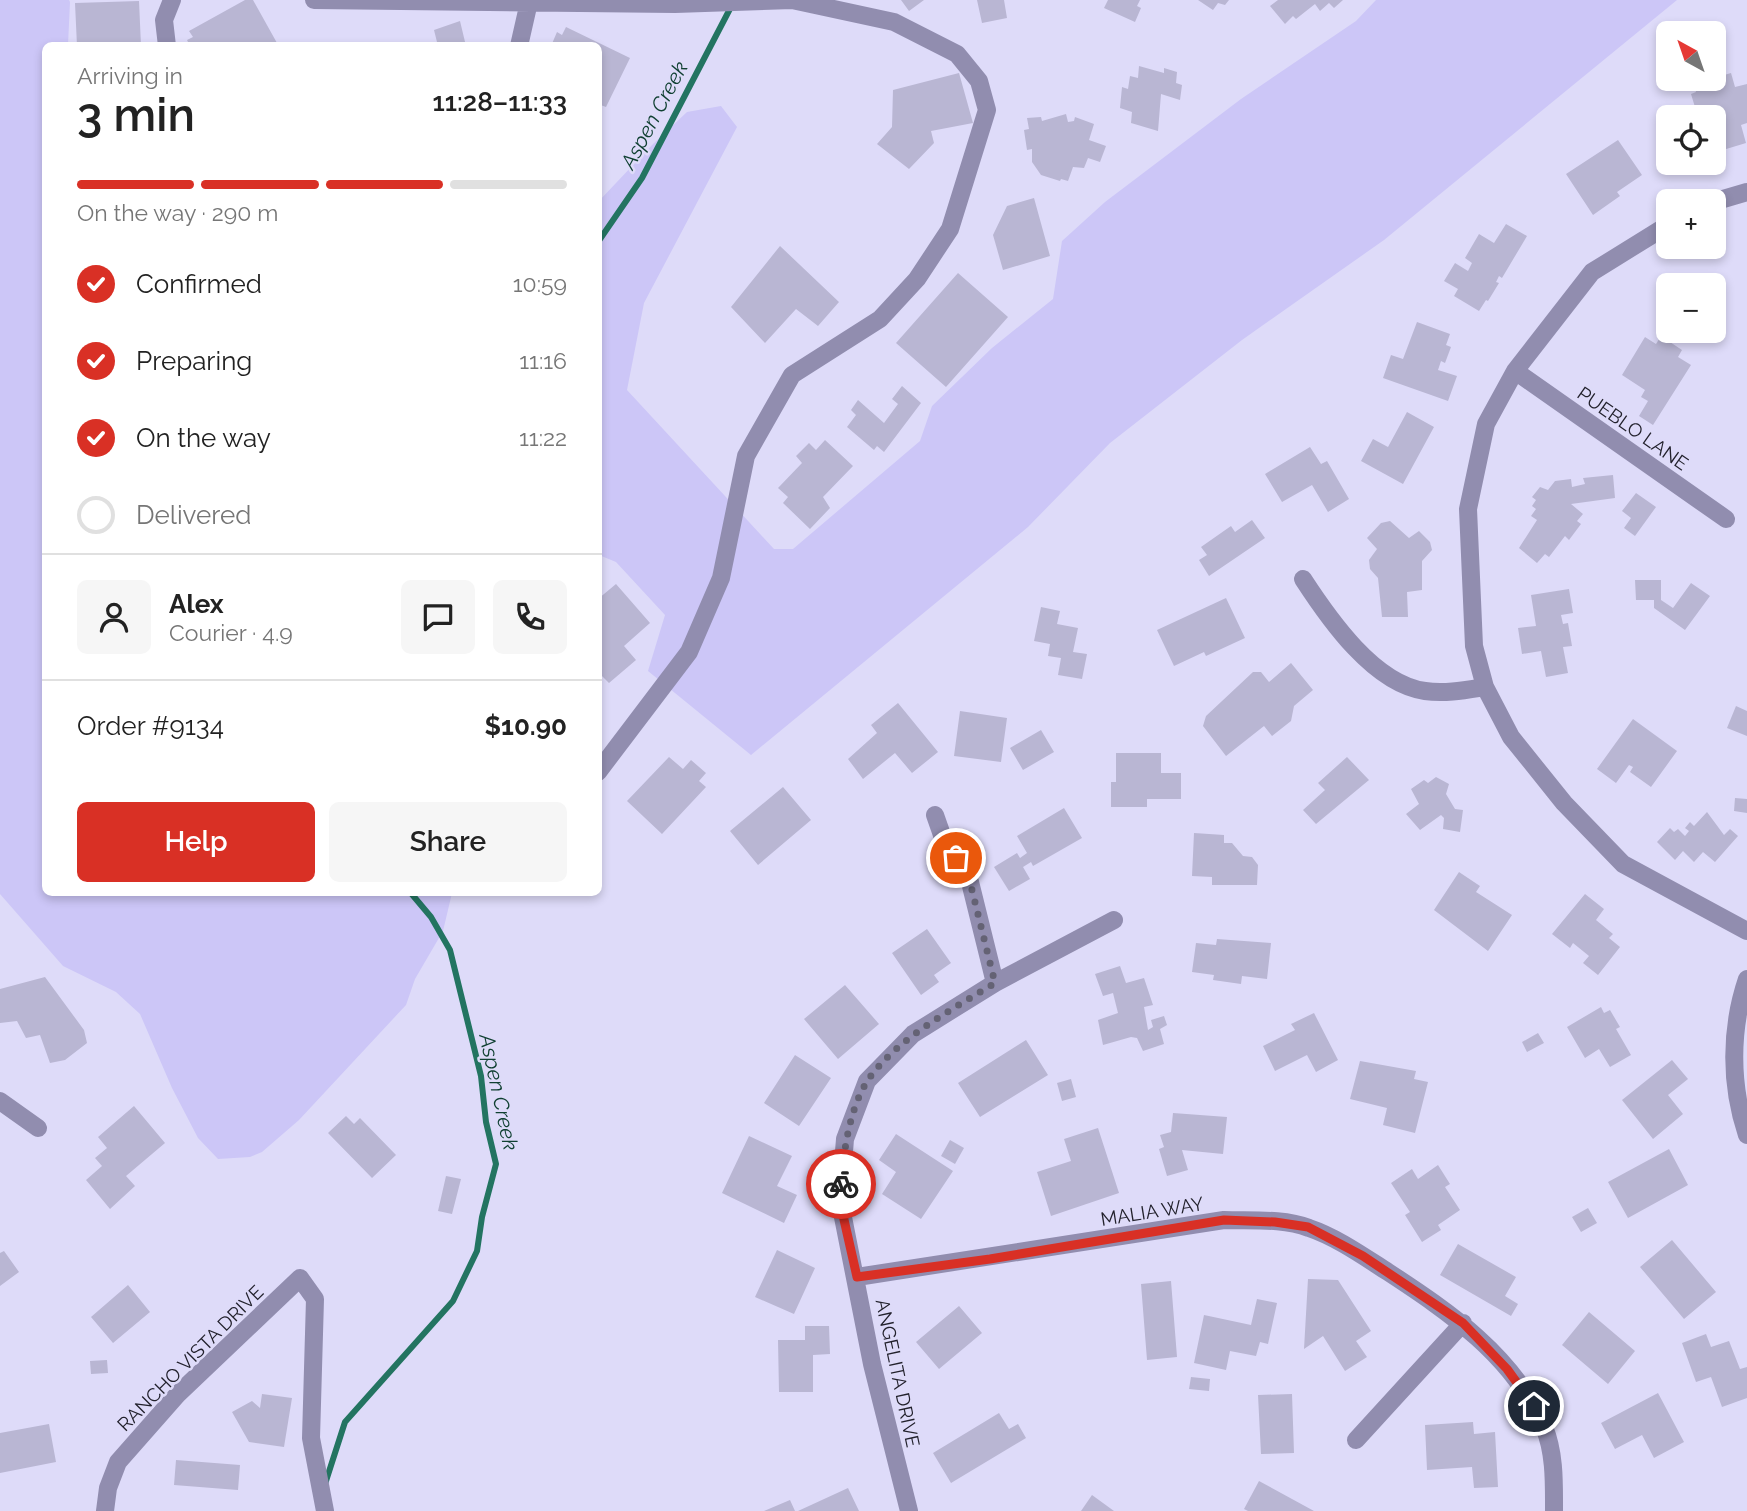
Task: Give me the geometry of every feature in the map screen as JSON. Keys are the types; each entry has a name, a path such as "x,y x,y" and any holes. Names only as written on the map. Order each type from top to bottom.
{"street":[{"path":"167,42 164,20 172,0"},
{"path":"314,0 675,4 792,0 894,22 957,54 979,81 987,110 950,229 917,279 880,319 792,375 746,456 721,578 689,652 602,767"},
{"path":"520,42 528,2"},
{"path":"1726,198 1747,192"},
{"path":"1656,232 1592,272 1515,371 1486,424 1468,509 1474,646 1485,687 1511,737 1564,803 1622,864 1747,931"},
{"name":"PUEBLO LANE","path":"1515,371 1726,519"},
{"path":"1303,579 1350,645 1390,676 1424,691 1485,687"},
{"path":"935,815 942,835 970,882 995,983 1114,920"},
{"path":"1747,979 1734,1027 1734,1059 1747,1135"},
{"name":"ANGELITA DRIVE","path":"909,1511 872,1363 840,1202 845,1139 867,1081 913,1034 995,983"},
{"path":"0,1101 38,1128"},
{"name":"MALIA WAY","path":"857,1277 990,1259 1224,1220 1275,1222 1308,1227 1363,1256 1463,1323 1507,1369 1545,1429 1554,1475 1554,1511"},
{"name":"RANCHO VISTA DRIVE","path":"105,1511 108,1488 118,1462 177,1395 300,1279 315,1299 311,1438 325,1511"},
{"path":"1356,1440 1463,1323"}],"shaded area":[{"path":"0,0 69,0 68,42 42,42 42,896 451,896 443,931 415,979 406,1005 299,1120 262,1152 250,1157 218,1159 198,1138 172,1088 140,1014 116,992 63,966 0,894"},
{"path":"1376,0 1677,0 1384,240 1242,340 1110,443 1028,527 751,755 648,671 665,615 616,562 602,556 602,198 687,112 721,106 737,127 644,303 627,390 774,549 793,549 920,441 932,406 992,348 1053,299 1062,241 1105,202 1241,99 1356,21"}],"building":[{"path":"245,0 253,0 276,42 188,42 187,40 193,37 189,31"},
{"path":"901,0 924,0 909,11"},
{"path":"977,0 1004,0 1007,18 982,23"},
{"path":"1108,0 1140,0 1137,6 1141,8 1135,22 1104,8"},
{"path":"1198,0 1229,0 1225,5 1218,3 1213,10"},
{"path":"1278,0 1343,0 1334,8 1329,3 1320,11 1315,4 1296,19 1293,16 1285,24 1270,6"},
{"path":"139,1 141,42 77,42 75,3"},
{"path":"460,21 465,42 437,42 434,30"},
{"path":"566,27 597,42 553,42 557,32 562,35"},
{"path":"602,44 630,58 606,107 602,106"},
{"path":"1139,66 1164,73 1164,68 1177,72 1176,83 1182,85 1180,100 1161,94 1158,131 1131,123 1132,112 1120,108 1122,87 1128,89 1130,76 1138,78"},
{"path":"959,73 973,123 931,131 934,143 909,169 877,144 892,127 893,90"},
{"path":"1731,73 1735,87 1747,84 1747,123 1741,125 1746,143 1726,149 1726,105 1694,105 1691,94 1696,91 1726,91 1726,74"},
{"path":"1066,114 1068,122 1074,121 1075,117 1094,124 1089,140 1106,146 1100,162 1088,158 1084,168 1073,167 1068,181 1060,181 1041,175 1032,162 1032,149 1027,150 1024,130 1029,129 1027,118 1041,117 1042,121"},
{"path":"1618,140 1642,175 1617,192 1620,196 1593,215 1566,174"},
{"path":"1034,198 1050,256 1003,270 993,235 1007,206"},
{"path":"1506,224 1527,236 1502,278 1499,276 1496,282 1499,283 1488,301 1486,300 1479,311 1454,296 1458,289 1444,281 1455,263 1468,271 1472,263 1465,258 1479,234 1494,243"},
{"path":"780,246 839,302 818,326 796,309 765,343 731,307"},
{"path":"958,273 1008,317 946,387 896,343"},
{"path":"1417,322 1450,334 1446,345 1451,347 1445,363 1441,361 1438,370 1457,376 1448,401 1383,378 1391,355 1403,359"},
{"path":"1645,337 1656,344 1672,343 1682,350 1678,357 1691,365 1653,425 1639,416 1648,401 1641,397 1645,390 1622,375"},
{"path":"902,386 921,403 884,452 877,446 874,450 847,427 856,415 851,410 858,400 884,423 898,404 892,399"},
{"path":"1407,412 1434,427 1403,484 1361,461 1373,439 1388,447"},
{"path":"825,440 853,466 823,497 830,508 810,529 783,503 788,497 778,488 802,463 796,456 809,443 816,450"},
{"path":"1310,447 1321,464 1327,461 1349,499 1328,512 1312,485 1282,502 1265,474"},
{"path":"1613,475 1615,498 1571,504 1583,514 1577,521 1581,524 1569,540 1565,536 1549,557 1545,554 1537,563 1519,548 1537,520 1531,516 1536,509 1532,506 1536,500 1532,497 1540,487 1548,490 1555,481 1571,479 1572,487 1585,484 1583,478"},
{"path":"1636,493 1656,507 1635,536 1624,528 1631,518 1622,511"},
{"path":"1252,520 1265,538 1209,576 1199,560 1207,555 1201,547 1231,526 1235,532"},
{"path":"1390,521 1409,538 1419,531 1430,542 1432,550 1422,561 1422,590 1407,592 1408,617 1382,617 1378,578 1370,569 1369,560 1377,549 1367,538 1381,523"},
{"path":"1635,580 1661,580 1661,600 1673,608 1691,583 1710,596 1685,630 1654,608 1654,600 1636,600"},
{"path":"616,584 650,623 624,646 636,660 609,683 602,676 602,596"},
{"path":"1569,589 1573,613 1561,615 1563,624 1568,623 1572,646 1563,647 1568,673 1546,677 1541,651 1522,654 1518,628 1536,626 1531,595"},
{"path":"1226,598 1245,638 1206,656 1204,652 1174,666 1157,630"},
{"path":"1041,607 1060,611 1057,624 1078,628 1073,652 1087,654 1082,679 1058,675 1061,658 1048,656 1050,644 1034,641"},
{"path":"1291,663 1313,690 1294,706 1291,721 1272,736 1264,726 1226,756 1203,726 1206,716 1253,672 1261,672 1269,682"},
{"path":"898,703 938,752 912,773 895,753 863,779 848,759 877,733 871,725"},
{"path":"1736,706 1747,711 1747,736 1727,728"},
{"path":"960,711 1007,718 1001,762 954,756"},
{"path":"1633,719 1677,751 1651,787 1630,772 1633,767 1629,765 1616,783 1597,769"},
{"path":"1041,730 1054,752 1023,770 1010,748"},
{"path":"1116,753 1161,753 1161,773 1181,773 1181,799 1147,799 1147,807 1111,807 1111,782 1116,782"},
{"path":"669,757 683,769 691,760 706,773 699,781 706,787 662,834 627,801"},
{"path":"1347,757 1369,780 1316,824 1303,810 1325,790 1318,783"},
{"path":"1436,777 1449,784 1446,794 1455,809 1463,810 1460,832 1443,829 1444,818 1441,815 1420,830 1406,814 1419,804 1411,789 1424,780 1428,783"},
{"path":"783,787 811,820 758,865 730,831"},
{"path":"1735,798 1747,799 1747,813 1734,811"},
{"path":"1064,808 1082,838 1033,866 1031,862 1023,867 1030,879 1009,891 994,867 1017,853 1020,858 1027,853 1017,836"},
{"path":"1707,812 1724,835 1730,829 1738,836 1715,862 1703,852 1694,862 1683,851 1675,860 1657,842 1670,828 1674,832 1678,829 1685,836 1689,831 1685,828 1690,822 1694,826"},
{"path":"1194,833 1224,835 1224,843 1232,843 1243,856 1252,857 1258,865 1257,885 1212,885 1212,877 1192,876"},
{"path":"1459,872 1480,886 1476,892 1512,915 1488,951 1434,910"},
{"path":"1585,894 1604,909 1596,920 1613,934 1609,938 1620,947 1598,975 1583,963 1589,956 1573,943 1570,948 1552,934"},
{"path":"927,929 951,963 934,975 939,982 921,995 892,953"},
{"path":"1217,939 1271,943 1267,979 1242,976 1241,984 1213,980 1214,975 1192,972 1196,943 1216,945"},
{"path":"1120,966 1126,983 1144,978 1153,1005 1144,1007 1148,1030 1153,1027 1151,1020 1164,1016 1167,1025 1160,1029 1164,1044 1143,1051 1137,1038 1131,1037 1103,1045 1098,1020 1118,1013 1113,993 1103,996 1095,974"},
{"path":"45,977 84,1030 87,1043 65,1060 50,1063 40,1035 26,1038 17,1021 0,1023 0,989"},
{"path":"845,985 879,1024 838,1059 804,1019"},
{"path":"1601,1007 1604,1013 1610,1010 1620,1027 1616,1029 1631,1055 1610,1067 1599,1049 1585,1058 1567,1027"},
{"path":"1314,1013 1338,1060 1316,1072 1307,1055 1275,1071 1263,1046 1295,1030 1291,1024"},
{"path":"1538,1033 1544,1043 1527,1052 1522,1042"},
{"path":"1026,1040 1048,1075 980,1117 958,1083"},
{"path":"795,1055 831,1078 799,1126 764,1103"},
{"path":"1672,1060 1688,1079 1668,1095 1683,1114 1653,1139 1622,1100"},
{"path":"1360,1061 1416,1071 1414,1079 1428,1082 1415,1133 1383,1125 1387,1108 1350,1099"},
{"path":"1071,1079 1076,1097 1062,1101 1057,1083"},
{"path":"134,1106 165,1143 126,1176 135,1186 110,1209 86,1180 102,1166 95,1158 107,1148 98,1137"},
{"path":"1173,1113 1227,1117 1223,1154 1182,1150 1188,1170 1167,1176 1159,1149 1164,1147 1160,1135 1171,1132"},
{"path":"346,1116 354,1124 360,1118 396,1155 372,1178 328,1133"},
{"path":"1098,1128 1119,1193 1051,1216 1037,1172 1071,1161 1064,1139"},
{"path":"896,1134 953,1171 921,1219 882,1194 896,1172 879,1160"},
{"path":"749,1136 792,1156 777,1186 797,1195 784,1223 722,1193"},
{"path":"950,1140 964,1148 955,1164 941,1156"},
{"path":"1669,1149 1688,1185 1628,1218 1608,1182"},
{"path":"1438,1165 1450,1184 1445,1187 1460,1210 1438,1225 1441,1230 1422,1242 1405,1215 1410,1212 1391,1183 1412,1169 1418,1179"},
{"path":"446,1176 461,1179 452,1214 438,1211"},
{"path":"1588,1208 1597,1223 1581,1232 1572,1217"},
{"path":"1672,1240 1716,1292 1684,1319 1640,1267"},
{"path":"1458,1244 1516,1277 1505,1296 1518,1304 1511,1316 1440,1275"},
{"path":"777,1250 815,1268 794,1314 755,1297"},
{"path":"4,1251 19,1272 0,1286 0,1253"},
{"path":"1308,1279 1338,1280 1371,1331 1356,1341 1367,1357 1345,1371 1323,1336 1304,1349"},
{"path":"1171,1281 1177,1357 1147,1360 1141,1284"},
{"path":"128,1285 150,1312 113,1343 91,1317"},
{"path":"1257,1299 1277,1303 1268,1344 1260,1342 1256,1356 1230,1351 1226,1370 1194,1363 1204,1315 1251,1325"},
{"path":"959,1306 982,1333 939,1369 916,1342"},
{"path":"1589,1312 1635,1351 1608,1384 1562,1345"},
{"path":"805,1326 829,1326 830,1354 813,1355 813,1392 779,1392 778,1340 805,1340"},
{"path":"1706,1334 1711,1347 1729,1341 1740,1369 1747,1367 1747,1398 1722,1407 1711,1377 1696,1382 1682,1343"},
{"path":"107,1360 108,1373 91,1374 90,1361"},
{"path":"1191,1377 1210,1379 1209,1391 1189,1389"},
{"path":"1658,1393 1684,1442 1654,1458 1642,1435 1615,1449 1601,1423"},
{"path":"262,1394 292,1398 284,1447 249,1442 232,1412 252,1401 260,1408"},
{"path":"1292,1394 1294,1453 1261,1454 1258,1395"},
{"path":"999,1413 1009,1429 1018,1424 1026,1438 951,1483 933,1453"},
{"path":"1473,1422 1474,1434 1495,1432 1498,1487 1474,1488 1472,1467 1427,1470 1425,1425"},
{"path":"49,1424 56,1462 0,1473 0,1433"},
{"path":"176,1460 240,1465 238,1490 174,1485"},
{"path":"1259,1481 1314,1511 1244,1509"},
{"path":"848,1488 859,1511 798,1511"},
{"path":"1092,1495 1114,1511 1081,1511"},
{"path":"790,1500 795,1511 764,1511"}],"waterway":[{"name":"Aspen Creek","path":"602,236 642,178 733,3"},
{"name":"Aspen Creek","path":"325,1484 345,1422 453,1301 477,1251 482,1217 496,1164 486,1122 481,1076 450,950 431,917 413,896"}],"way so far":[{"path":"841,1184 845,1139 867,1081 913,1034 995,983 970,882 956,858"}],"route":[{"path":"841,1184 840,1202 857,1277 990,1259 1224,1220 1275,1222 1308,1227 1363,1256 1463,1323 1507,1369 1534,1406"}]}
